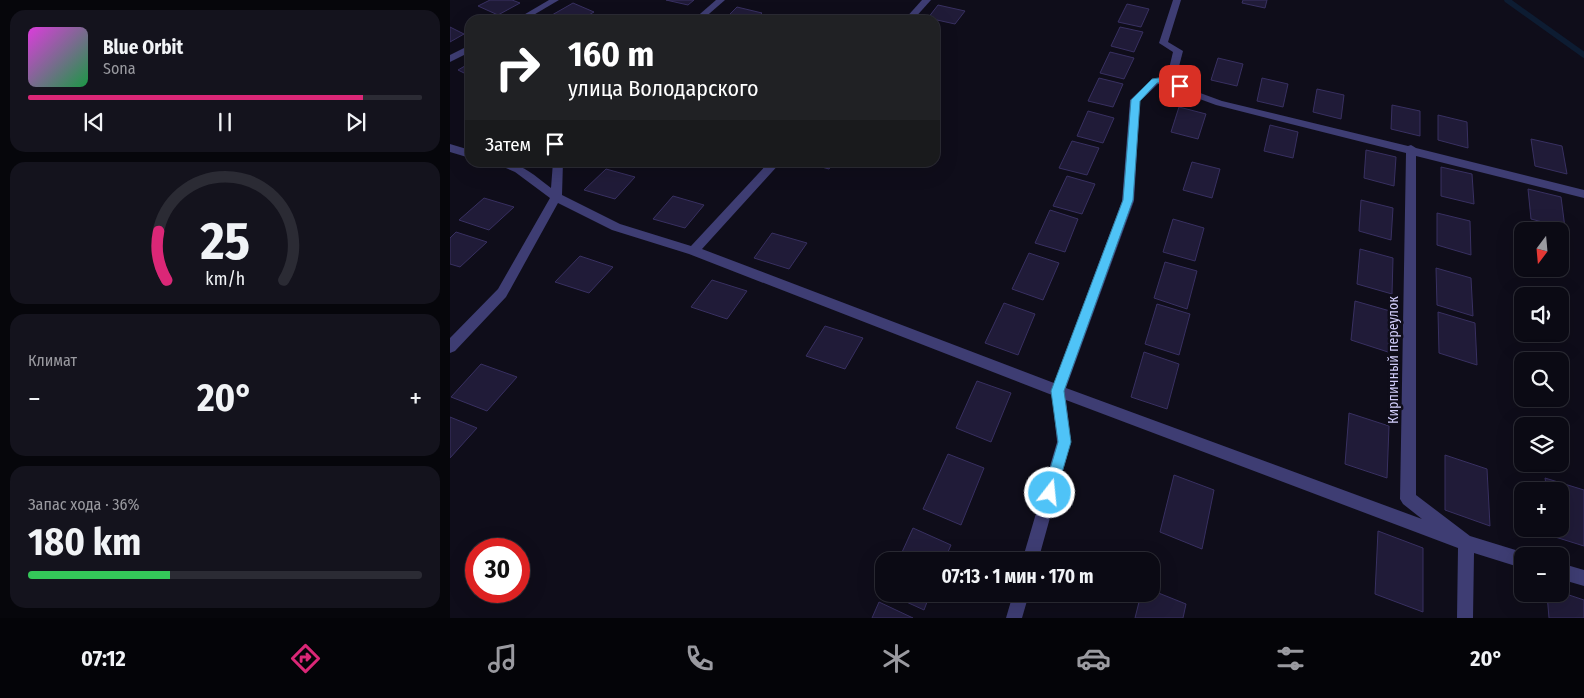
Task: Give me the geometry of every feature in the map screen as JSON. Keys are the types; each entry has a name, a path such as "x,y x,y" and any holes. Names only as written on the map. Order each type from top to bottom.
{"street":[{"path":"528,15 555,0"},
{"path":"703,15 722,0"},
{"path":"913,15 927,0"},
{"path":"1171,79 1178,51 1163,43 1178,0"},
{"path":"450,59 465,51"},
{"path":"1033,552 1064,442 1058,391 1128,200 1135,100 1155,81 1171,79 1189,92 1219,103 1411,149 1584,194"},
{"path":"450,148 465,152"},
{"name":"Кирпичный переулок","path":"1411,149 1408,499 1466,542"},
{"path":"512,167 519,169 556,197 616,227 693,251 1058,391 1466,542 1514,557"},
{"path":"450,347 502,293 556,197 558,167"},
{"path":"693,251 771,167"},
{"path":"1465,618 1466,542"},
{"path":"1569,574 1584,578"},
{"path":"1014,618 1019,602"}],"building":[{"path":"490,0 512,0 520,3 498,15 478,6"},
{"path":"666,0 694,0 688,5"},
{"path":"1243,0 1267,0 1265,8 1242,3"},
{"path":"573,3 594,12 589,15 552,15"},
{"path":"1127,4 1149,9 1141,27 1118,22"},
{"path":"938,5 965,11 955,24 940,21 940,15 930,15"},
{"path":"737,7 762,13 760,15 729,15"},
{"path":"450,27 464,34 450,42"},
{"path":"1120,27 1143,32 1134,52 1111,46"},
{"path":"1110,52 1134,58 1124,79 1100,73"},
{"path":"1218,58 1243,64 1237,86 1211,80"},
{"path":"465,66 465,74 458,70"},
{"path":"1099,78 1123,84 1113,107 1088,101"},
{"path":"1262,78 1288,84 1283,107 1257,101"},
{"path":"1317,89 1344,95 1341,119 1313,112"},
{"path":"1392,105 1420,111 1420,136 1391,129"},
{"path":"1179,107 1206,114 1198,139 1171,132"},
{"path":"1088,111 1114,118 1103,143 1077,136"},
{"path":"1438,115 1467,122 1468,148 1438,140"},
{"path":"1270,125 1298,132 1293,158 1264,151"},
{"path":"1531,139 1562,146 1567,174 1535,166"},
{"path":"1072,141 1099,148 1087,175 1059,168"},
{"path":"1366,150 1396,157 1394,186 1364,178"},
{"path":"1192,162 1220,169 1212,198 1183,190"},
{"path":"1441,167 1472,174 1474,204 1441,196"},
{"path":"606,169 635,177 615,199 584,190"},
{"path":"1067,176 1095,184 1082,214 1053,206"},
{"path":"1528,189 1561,197 1564,222 1542,222 1531,219"},
{"path":"673,196 704,205 685,228 653,219"},
{"path":"484,198 514,207 489,230 459,220"},
{"path":"1361,200 1393,208 1391,240 1359,231"},
{"path":"1050,210 1078,219 1065,252 1035,243"},
{"path":"1437,213 1470,221 1471,255 1437,245"},
{"path":"1173,219 1204,228 1195,261 1163,252"},
{"path":"456,232 487,242 460,267 450,264 450,238"},
{"path":"772,233 807,243 789,269 754,258"},
{"path":"1360,249 1393,258 1392,294 1357,284"},
{"path":"1029,253 1059,263 1043,300 1012,289"},
{"path":"580,256 613,267 589,293 555,282"},
{"path":"1165,262 1197,271 1187,309 1154,298"},
{"path":"1436,268 1471,278 1473,316 1437,305"},
{"path":"712,280 747,291 727,319 691,307"},
{"path":"1355,301 1390,311 1388,352 1351,340"},
{"path":"1004,303 1035,314 1018,355 985,343"},
{"path":"1157,304 1190,314 1179,355 1145,344"},
{"path":"1438,312 1475,323 1477,365 1439,353"},
{"path":"825,326 863,338 845,369 806,356"},
{"path":"1144,352 1179,364 1167,409 1131,397"},
{"path":"481,364 517,377 487,411 451,397"},
{"path":"977,381 1011,393 991,442 956,428"},
{"path":"1349,413 1389,426 1387,478 1345,464"},
{"path":"450,417 477,428 450,458"},
{"path":"948,454 984,468 961,525 923,509"},
{"path":"1445,455 1487,469 1490,526 1445,510"},
{"path":"1174,475 1214,490 1202,549 1160,532"},
{"path":"1545,478 1558,482 1546,482"},
{"path":"1569,485 1584,490 1584,546 1555,537 1569,537"},
{"path":"913,528 951,545 948,552 902,552"},
{"path":"1378,531 1423,548 1423,612 1375,594"},
{"path":"1160,594 1186,604 1183,618 1135,618 1139,602 1160,602"},
{"path":"1569,595 1584,600 1584,618 1549,618 1548,602 1569,602"},
{"path":"879,602 913,618 872,618"},
{"path":"906,602 927,602 924,610"}],"waterway":[{"path":"1507,0 1584,55"}],"route":[{"path":"1050,493 1064,442 1058,391 1128,200 1135,100 1155,81 1171,79 1180,86"}]}
